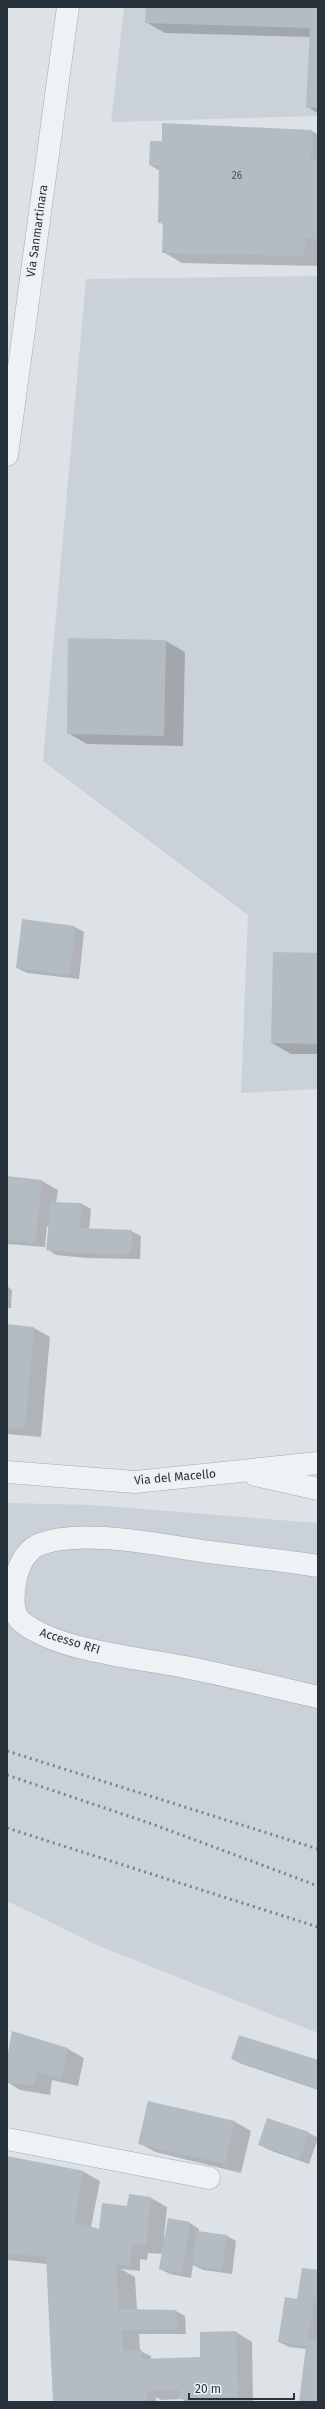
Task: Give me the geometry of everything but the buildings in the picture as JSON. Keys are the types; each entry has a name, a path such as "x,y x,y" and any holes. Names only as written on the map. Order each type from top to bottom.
{"street":[{"name":"Via Sanmartinara","path":"7,455 68,7"},
{"name":"Via del Macello","path":"7,1472 135,1482 318,1463"},
{"path":"239,1471 318,1489"},
{"name":"Accesso RFI","path":"318,1566 124,1541 80,1537 57,1540 37,1546 22,1560 16,1578 13,1602 21,1621 41,1635 86,1648 186,1667 318,1697"},
{"path":"7,2139 209,2178"}],"shaded area":[{"path":"124,7 318,7 318,116 111,122"},
{"path":"318,276 318,1089 241,1093 248,915 43,761 86,279"},
{"path":"7,1503 92,1505 318,1523 318,2033 99,1946 7,1901"}],"railway":[{"path":"7,1751 318,1849"},
{"path":"7,1775 155,1825 318,1886"},
{"path":"7,1828 318,1927"}]}
